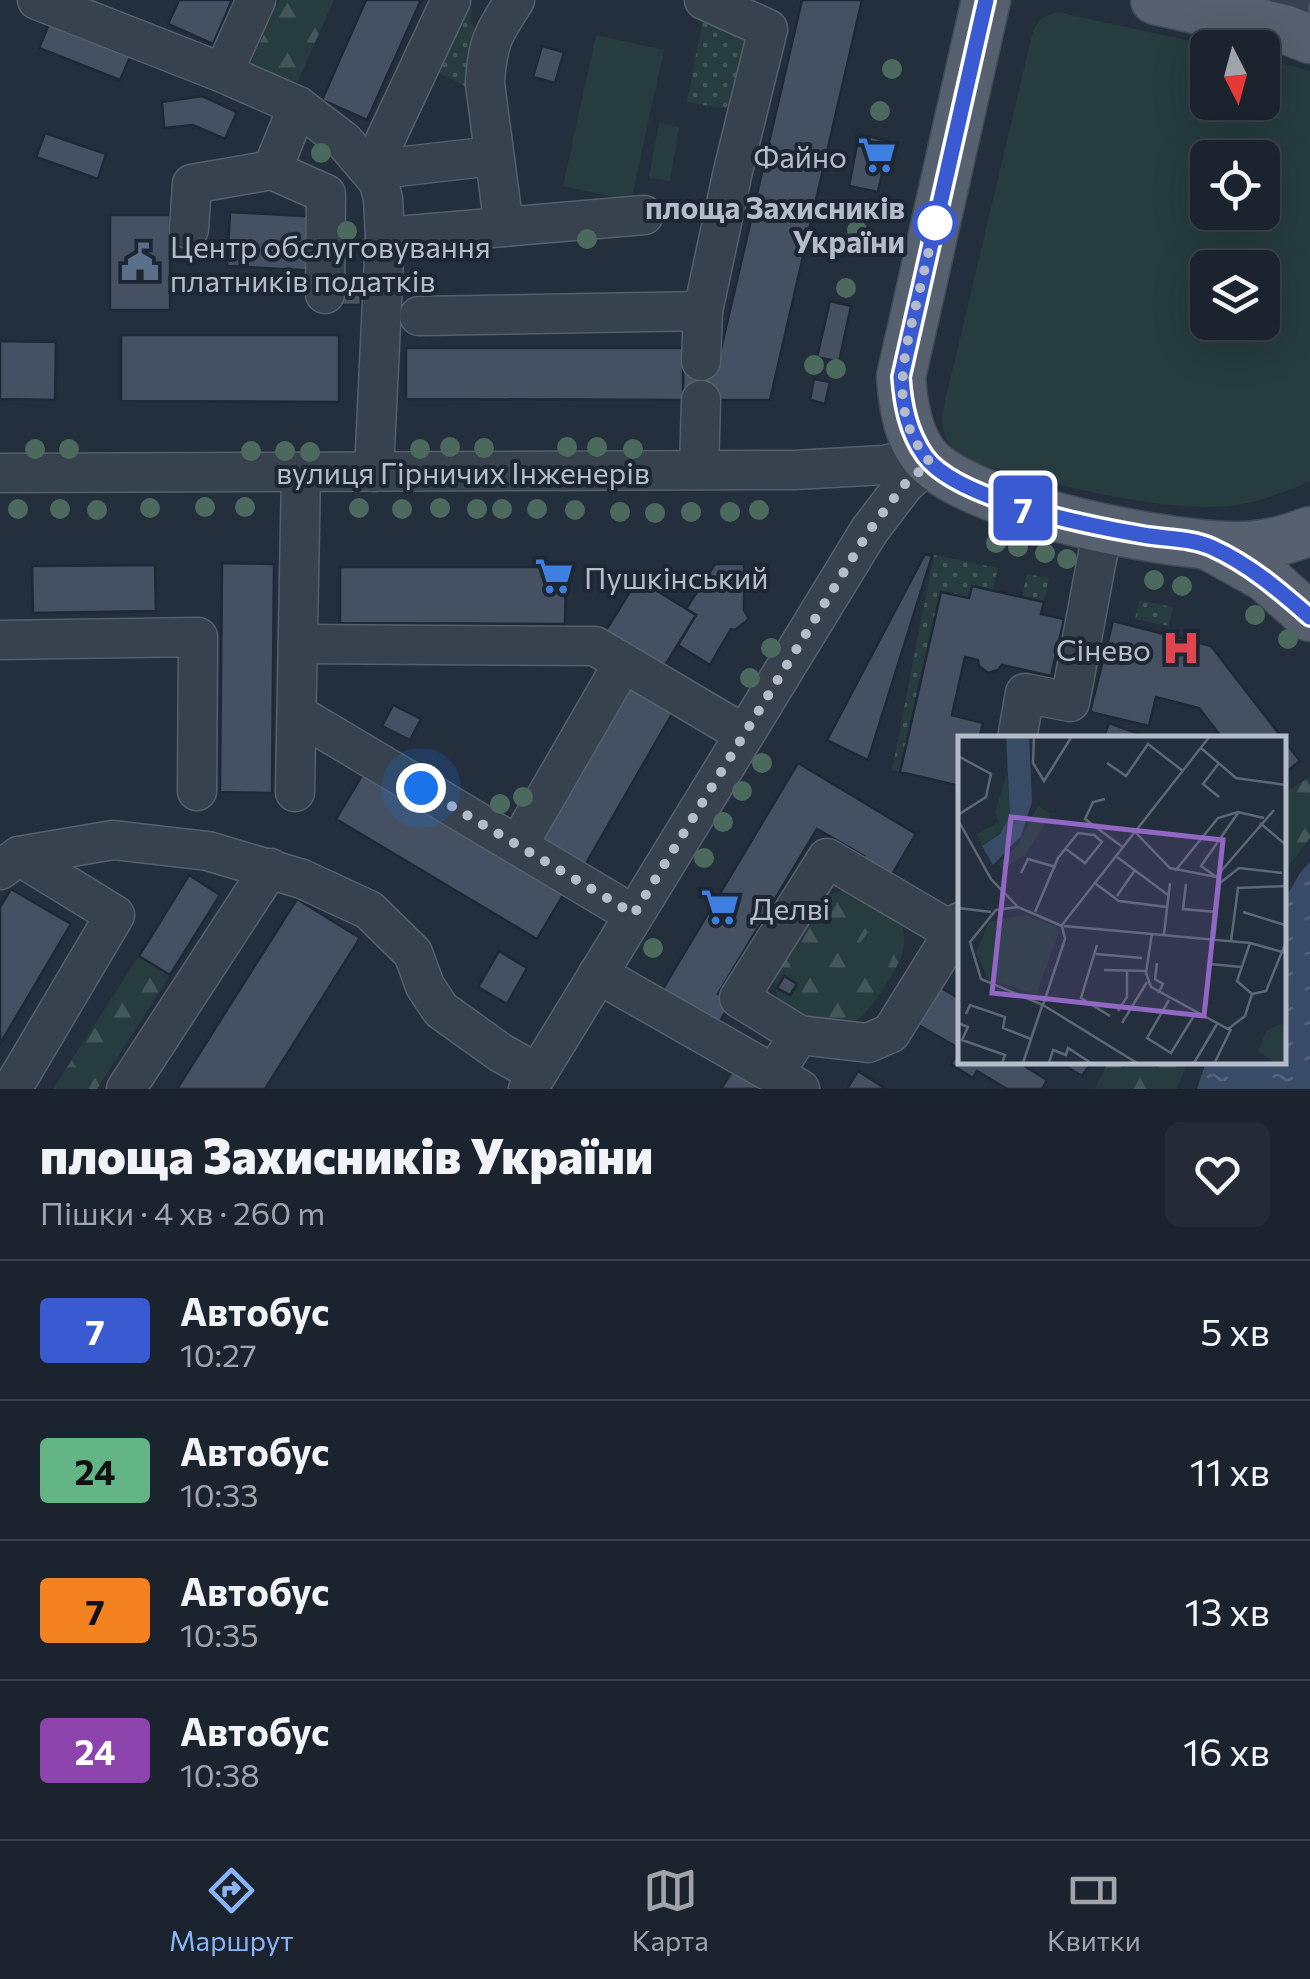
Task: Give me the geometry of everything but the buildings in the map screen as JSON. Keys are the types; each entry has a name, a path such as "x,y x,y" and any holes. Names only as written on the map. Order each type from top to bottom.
{"main road":[{"path":"986,0 901,377 907,420 927,459 952,479 981,492 1022,507 1103,527 1208,545 1265,544 1310,531"},
{"path":"1155,0 1295,23"},
{"path":"1208,545 1265,577 1310,617"}],"street":[{"path":"222,73 256,0"},
{"path":"370,170 452,0"},
{"path":"504,227 485,84 492,36 514,0"},
{"path":"701,361 703,310 768,29 704,0"},
{"path":"52,2 298,106 344,141 379,182 385,237 374,472"},
{"path":"272,170 298,106"},
{"path":"370,170 494,156"},
{"path":"189,229 192,184 272,170 326,194 324,294"},
{"path":"385,237 644,216"},
{"path":"418,316 703,310"},
{"path":"698,470 701,400"},
{"path":"10,863 113,840 208,851 302,879 369,910 412,953 424,986 441,1010 502,1053 533,1081 869,531 927,459"},
{"name":"вулиця Гірничих Інженерів","path":"0,473 794,470 884,466 927,459"},
{"path":"295,792 302,472"},
{"path":"1017,736 1026,693 1070,702 1103,527"},
{"path":"0,640 198,636 196,791"},
{"path":"298,644 595,646 744,734"},
{"path":"518,845 614,679"},
{"path":"296,714 634,914"},
{"path":"826,858 957,927 891,1034 868,1043 799,1034 739,998 826,858"},
{"path":"10,863 115,916 12,1089"},
{"path":"126,1089 270,868"},
{"path":"598,974 787,1082 799,1034"}],"green space":[{"path":"279,0 334,0 297,83 251,63"},
{"path":"457,0 472,0 471,20 476,34 474,91 426,66"},
{"path":"704,12 752,34 738,111 687,102"},
{"name":"площа Захисників України","path":"1057,12 1190,41 1190,120 1280,120 1280,63 1310,71 1310,481 1239,504 1214,507 1152,503 965,460 946,438 943,410 1032,35 1041,20"},
{"path":"596,35 664,50 631,201 563,186"},
{"path":"659,123 679,127 670,181 649,178"},
{"path":"934,555 998,568 993,590 973,586 969,598 941,592 900,772 892,770"},
{"path":"1027,574 1049,578 1044,602 1022,597"},
{"path":"1139,600 1173,607 1169,626 1135,619"},
{"path":"1310,777 1310,838 1285,870 1285,793"},
{"path":"847,889 897,914 904,946 893,973 866,1011 858,1020 831,1031 781,1006 775,971 820,902"},
{"path":"884,909 894,925 896,942 883,975 863,963 866,956 861,942"},
{"path":"139,956 170,975 97,1089 53,1089"},
{"path":"1107,1064 1186,1064 1177,1089 1095,1089"}],"water":[{"path":"1310,862 1310,1089 1197,1089 1205,1064 1285,1064 1285,899"}],"bus line":[{"name":"7","path":"986,0 904,355 902,399 916,440 930,462 952,479 1022,507 1141,535 1208,545 1265,577 1310,617"}],"place":[{"name":"Файно","path":"877,155"},
{"name":"площа Захисників України","path":"935,223"},
{"name":"Центр обслуговування платників податків","path":"140,262"},
{"name":"Пушкінський","path":"554,576"},
{"name":"Сінево","path":"1181,648"},
{"name":"Делві","path":"720,907"}],"route":[{"path":"421,788 634,914 869,531 904,485 930,462 907,420 901,377 935,223"}]}
